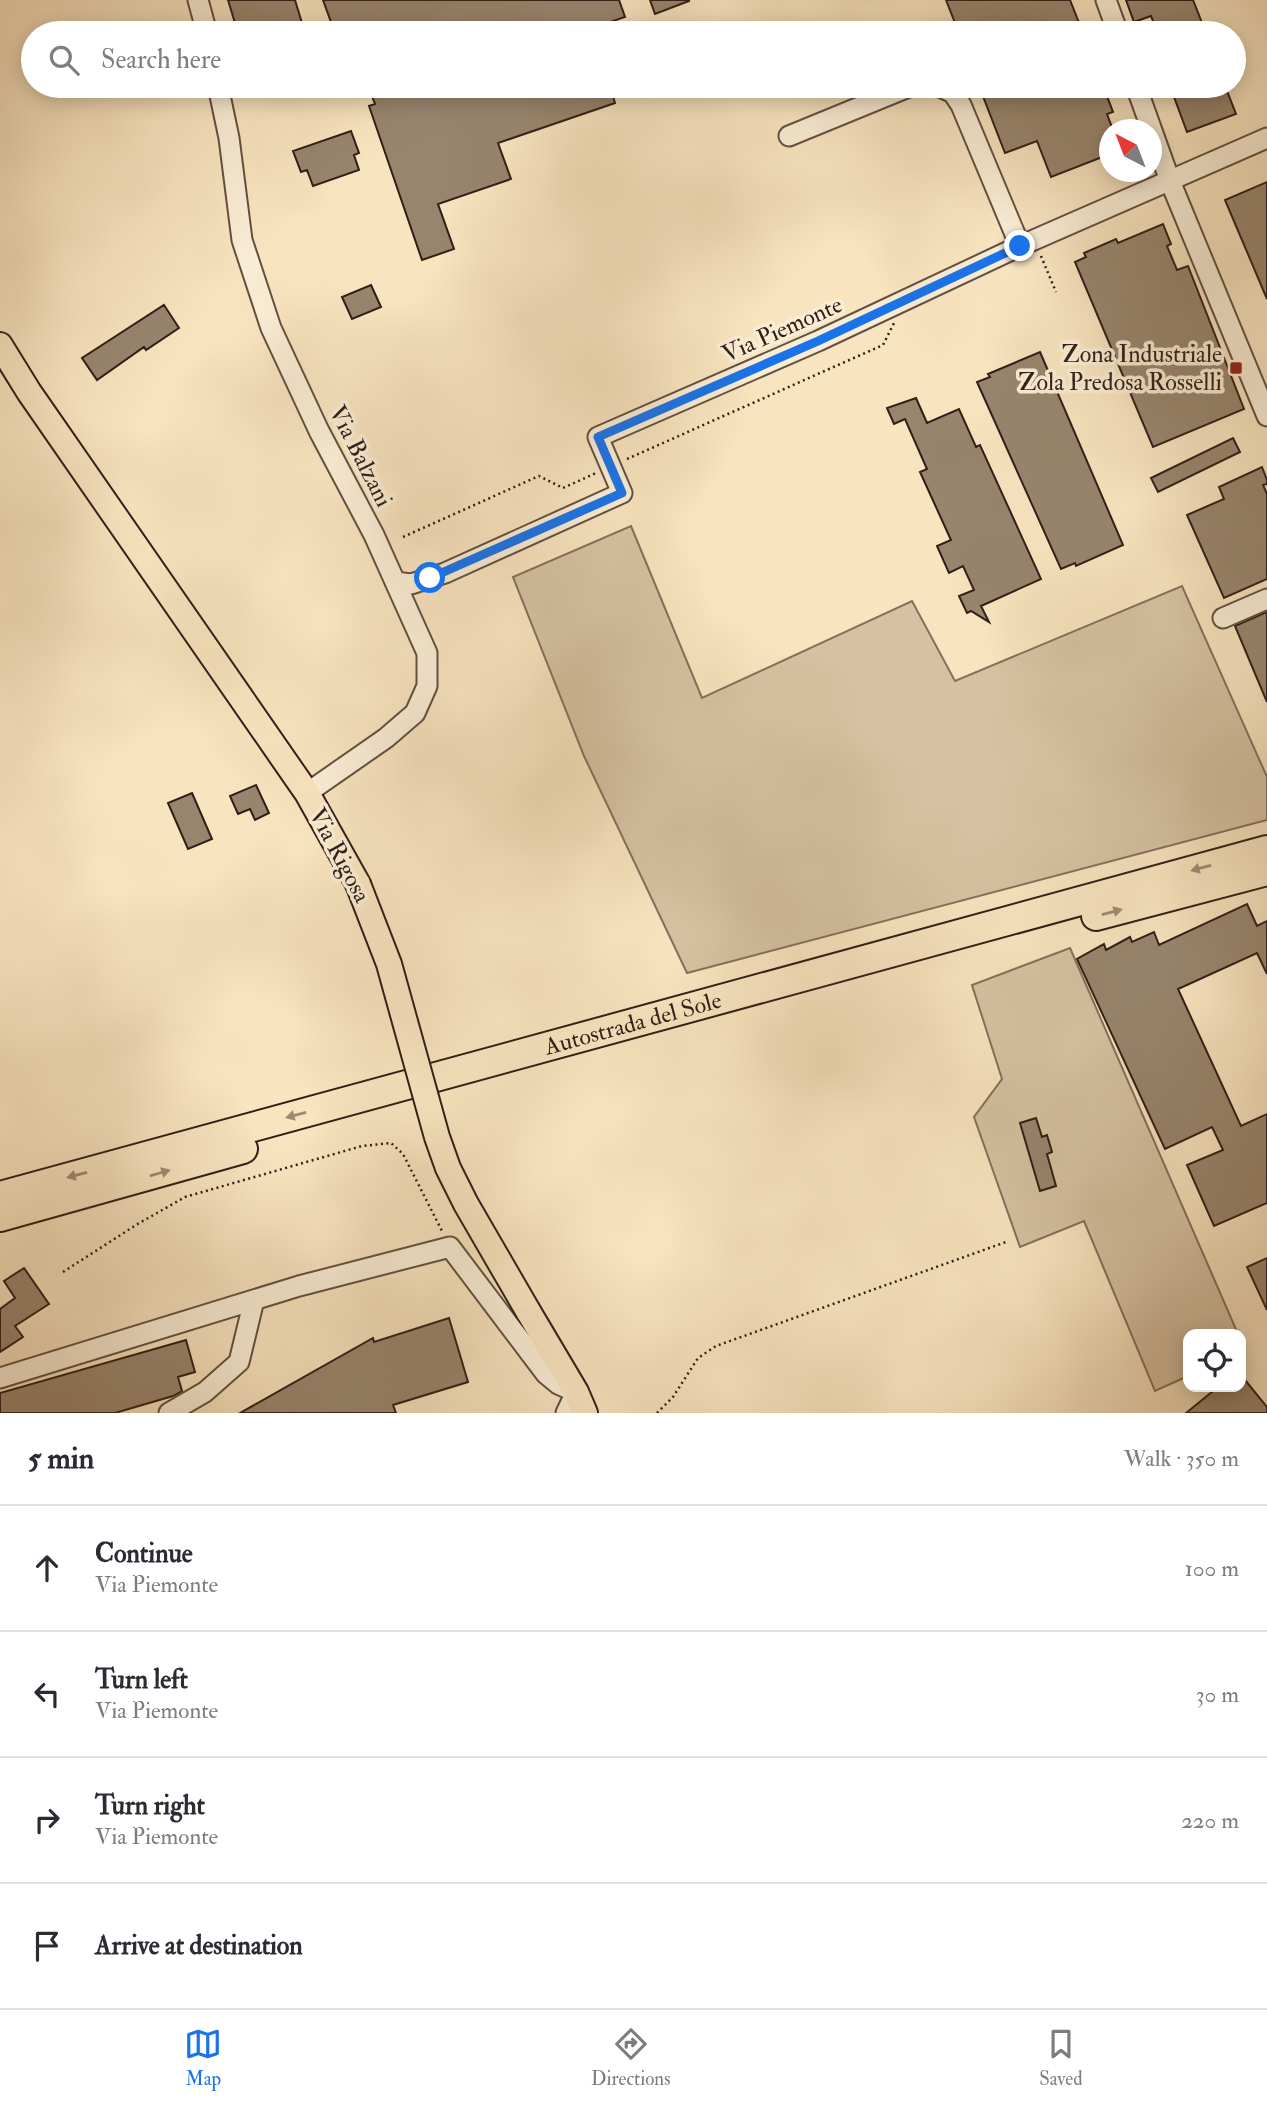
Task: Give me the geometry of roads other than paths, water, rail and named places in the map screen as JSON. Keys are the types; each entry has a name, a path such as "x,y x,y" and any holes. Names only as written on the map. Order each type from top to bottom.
{"highway":[{"name":"Autostrada del Sole","path":"0,1196 1267,850"},
{"name":"Autostrada del Sole","path":"0,1217 891,971 1267,871"}],"main road":[{"name":"Via Rigosa","path":"0,345 29,392 307,793 358,884 389,964 448,1168 528,1311 570,1400"}],"street":[{"path":"198,0 204,21"},
{"path":"1106,0 1114,21"},
{"name":"Via Balzani","path":"221,98 229,138 242,240 271,328 319,431 374,535 427,653 427,686 415,713 401,726 307,793"},
{"path":"789,136 882,98"},
{"path":"956,98 1020,246"},
{"path":"1140,98 1170,181 1267,416"},
{"name":"Via Piemonte","path":"395,582 411,584 444,573 622,493 598,437 818,341 1020,246 1267,138"},
{"path":"1223,618 1267,599"},
{"path":"0,1378 299,1286 450,1247 546,1374 570,1400"},
{"path":"169,1413 205,1392 239,1362 254,1300"}],"place":[{"name":"Zona Industriale Zola Predosa Rosselli","path":"1236,368"}]}
